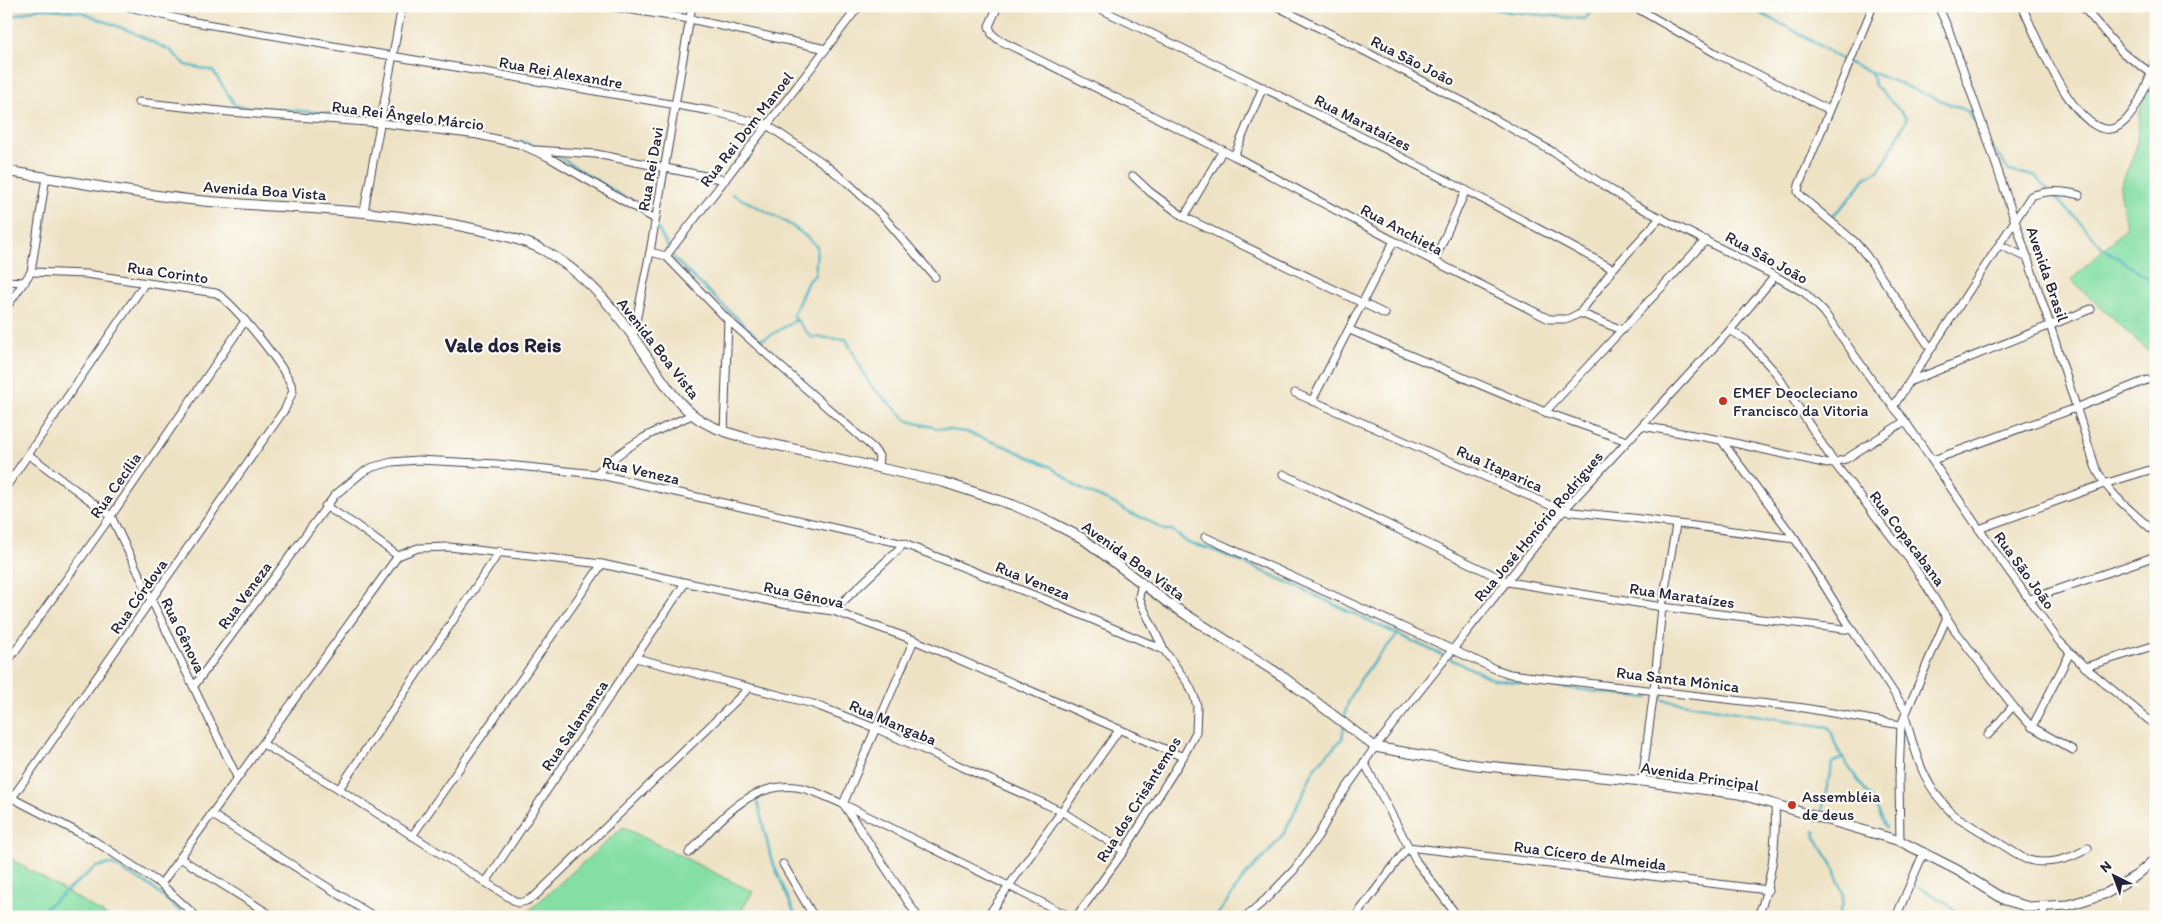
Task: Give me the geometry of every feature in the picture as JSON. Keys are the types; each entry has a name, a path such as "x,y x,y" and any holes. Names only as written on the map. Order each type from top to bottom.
{"street":[{"name":"Rua Rei Alexandre","path":"125,6 183,20 394,58 712,111 767,125 848,183 882,215 934,277"},
{"path":"364,211 394,58 402,6"},
{"path":"607,6 690,19 826,49"},
{"name":"Rua Rei Davi","path":"633,336 650,252 692,6"},
{"name":"Rua Rei Dom Manoel","path":"666,256 859,6"},
{"name":"Rua Anchieta","path":"998,6 989,26 992,34 999,40 1223,150 1394,241 1548,319 1560,320 1575,317 1580,313"},
{"name":"Rua Marataízes","path":"1096,6 1263,87 1466,190 1613,269"},
{"name":"Rua São João","path":"1276,6 1470,105 1553,152 1633,204 1706,240 1805,293 1815,302 1905,421 1979,529 2070,653 2156,726"},
{"path":"1633,6 1717,54 1829,110"},
{"path":"1873,6 1798,184 1798,192 1855,242 1931,349"},
{"name":"Avenida Brasil","path":"1938,6 1952,37 2028,258 2095,466 2104,484 2156,533"},
{"path":"2022,6 2054,77 2088,120 2102,129 2111,130 2125,122 2130,116 2156,61"},
{"path":"2082,6 2118,49 2151,73"},
{"path":"1234,156 1263,87"},
{"name":"Rua Rei Ângelo Márcio","path":"138,102 229,112 381,123 478,135 519,144 534,150 655,219"},
{"path":"534,150 596,154 725,180"},
{"path":"1184,217 1223,150"},
{"name":"Avenida Boa Vista","path":"6,171 123,191 206,202 364,211 451,224 529,243 577,272 633,336 676,399 692,414 724,432 943,482 1013,505 1035,515 1082,538 1168,603 1282,676 1375,747"},
{"path":"1133,176 1150,192 1184,217 1385,314"},
{"path":"6,308 31,272 46,177"},
{"path":"1434,261 1466,190"},
{"path":"1893,407 2031,196 2063,190 2079,195"},
{"path":"1622,330 1580,313 1613,269 1661,217"},
{"path":"1545,412 1706,240"},
{"path":"1312,401 1394,241"},
{"path":"1999,245 2028,258"},
{"path":"650,252 666,256 728,320 873,448 878,456 878,466"},
{"name":"Rua Corinto","path":"31,272 86,274 216,293 231,304 290,381 292,392 285,409"},
{"name":"Rua José Honório Rodrigues","path":"1245,917 1294,870 1318,836 1336,803 1375,747 1455,650 1563,511 1730,330 1775,276"},
{"path":"6,281 25,282"},
{"path":"6,488 145,283"},
{"path":"1911,381 2091,309"},
{"path":"724,432 728,320"},
{"name":"Rua Cecília","path":"6,664 111,516 245,321"},
{"path":"1350,330 1545,412 1628,441"},
{"name":"Rua Copacabana","path":"1730,330 1746,340 1776,373 1835,464 1909,559 1947,617 2014,706 2032,727 2073,750"},
{"path":"1933,460 2147,380"},
{"name":"Rua Itaparica","path":"1295,392 1563,511 1795,539"},
{"name":"Rua Córdova","path":"9,796 152,600 285,409"},
{"path":"596,474 615,455 633,442 692,414"},
{"path":"1642,426 1721,440 1821,463 1835,464 1905,421"},
{"path":"1721,440 1795,539 1905,714 1925,780 1944,806 1954,815 2024,859 2033,862 2069,857 2088,848"},
{"name":"Rua Gênova","path":"29,455 111,516 237,777"},
{"name":"Rua Veneza","path":"194,686 326,506 343,487 373,467 392,462 418,460 498,464 596,474 904,544 1044,599 1164,650"},
{"path":"1979,529 2104,484 2156,468"},
{"name":"Rua Marataízes","path":"1283,474 1508,582 1662,607 1852,630"},
{"path":"161,884 398,556 356,525 326,506"},
{"path":"1642,781 1654,690 1662,607 1676,525"},
{"name":"Rua Santa Mônica","path":"1206,537 1510,674 1804,708 1901,725"},
{"path":"833,611 904,544"},
{"name":"Rua Gênova","path":"398,556 418,548 430,546 602,564 783,604 833,611 914,640 1183,757"},
{"path":"339,789 500,552"},
{"path":"2030,599 2156,556"},
{"path":"412,836 602,564"},
{"name":"Rua dos Crisântemos","path":"1076,917 1124,851 1183,757 1196,732 1196,706 1190,685 1164,650 1139,597 1142,582"},
{"name":"Rua Salamanca","path":"486,882 685,583"},
{"path":"1900,841 1899,779 1901,725 1947,617"},
{"path":"843,804 874,728 914,640"},
{"path":"2085,667 2156,645"},
{"path":"2032,727 2070,653"},
{"name":"Rua Mangaba","path":"636,658 813,704 874,728 1061,811 1124,851"},
{"path":"263,744 339,789 486,882 509,899 518,902 526,901 535,896 749,688"},
{"path":"1988,735 2014,706"},
{"path":"987,917 1119,730"},
{"name":"Avenida Principal","path":"1375,747 1476,764 1642,781 1738,794 1900,841 1924,852 2005,900 2044,912 2107,893 2137,876 2156,858"},
{"path":"1364,762 1408,847 1435,888 1458,917"},
{"path":"688,853 728,812 755,794 784,787 798,788 814,791 843,804 1071,917"},
{"path":"9,796 93,840 161,884 198,917"},
{"path":"843,804 918,917"},
{"path":"1758,917 1768,890 1777,832 1776,804"},
{"path":"211,814 375,917"},
{"path":"1355,917 1408,847"},
{"name":"Rua Cícero de Almeida","path":"1408,847 1768,890"},
{"path":"1896,917 1924,852"},
{"path":"180,858 274,917"},
{"path":"784,864 814,917"}],"green space":[{"path":"2156,45 2156,358 2071,280 2126,228 2120,188 2136,148 2144,82 2152,49"},
{"path":"623,827 753,892 737,917 522,917"},
{"path":"6,856 109,917 6,917"}],"waterway":[{"path":"1483,6 1509,12 1585,19 1597,6"},
{"path":"1746,6 1797,32 1846,62 1967,111 1981,130"},
{"path":"6,18 40,8 81,12 132,32 171,51 186,65 213,71 235,105 239,106 339,114 477,132"},
{"path":"1832,216 1849,200 1865,178 1878,171 1886,160 1906,120 1906,117 1874,84 1871,72"},
{"path":"519,141 547,149"},
{"path":"1994,149 2009,171 2035,176 2048,190"},
{"path":"553,153 633,203"},
{"path":"732,194 788,223 817,247 815,275 808,281 793,316 811,337 846,339 870,385 908,421 936,428 966,432 1007,447 1051,467 1079,488 1115,504 1131,514 1146,519 1164,530 1172,530 1188,543 1213,550 1265,572 1493,679 1649,698"},
{"path":"2051,194 2103,248 2156,284"},
{"path":"657,227 675,260 759,339 766,338 796,320"},
{"path":"1344,721 1346,709 1357,685 1398,634"},
{"path":"1663,700 1828,727 1837,748 1870,797 1886,828"},
{"path":"1216,917 1248,872 1267,854 1285,832 1315,767 1342,739 1344,726"},
{"path":"1822,811 1832,763 1843,758"},
{"path":"757,800 771,858 796,917"},
{"path":"1815,831 1815,837 1832,864 1843,893 1839,917"},
{"path":"34,917 96,867 111,864 150,886 187,917"},
{"path":"1918,887 1947,903 1960,917"}],"place":[{"name":"EMEF Deocleciano Francisco da Vitoria","path":"1723,401"},
{"name":"Assembléia de deus","path":"1792,805"}],"district":[{"name":"Vale dos Reis","path":"503,345"}]}
